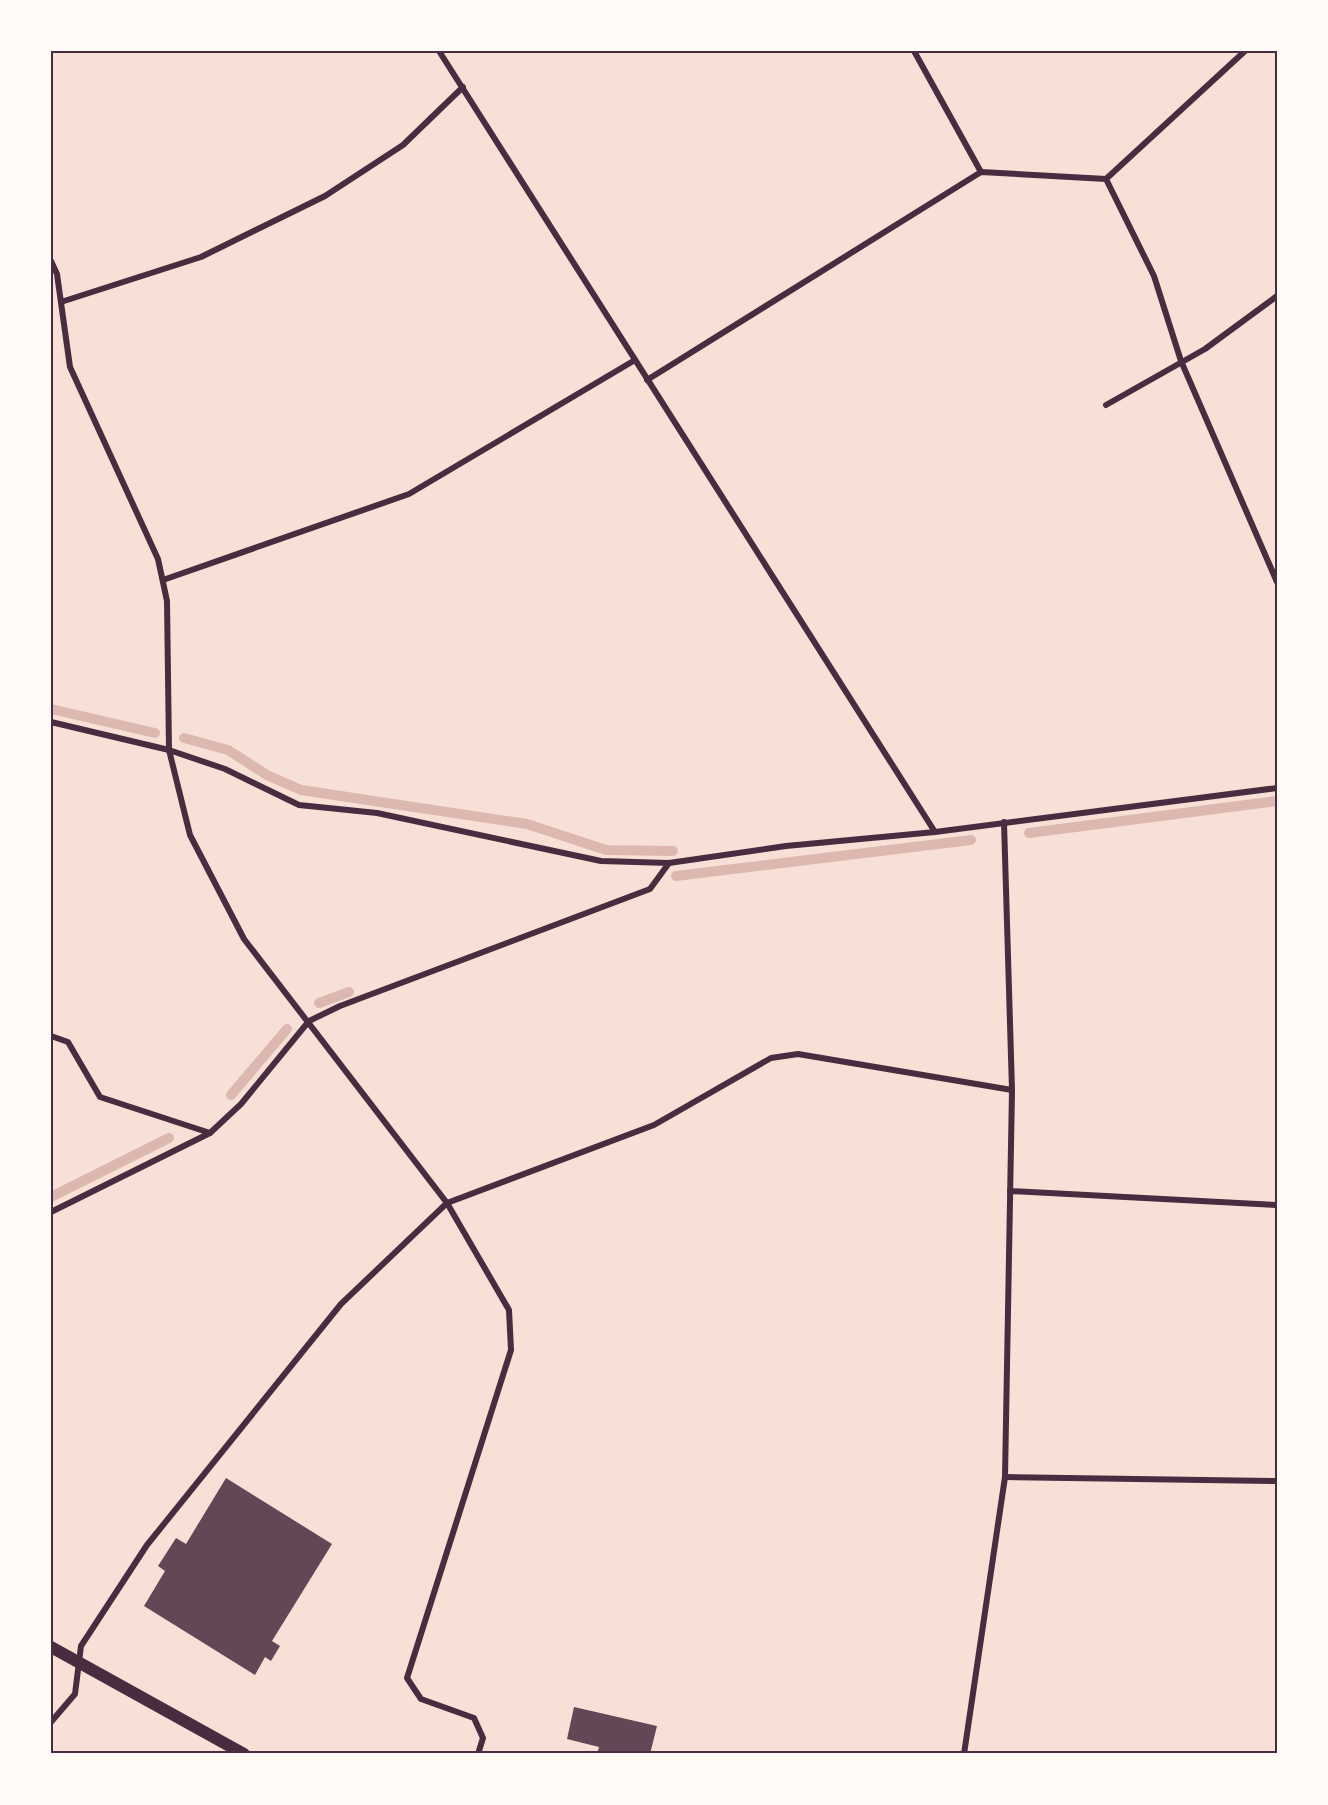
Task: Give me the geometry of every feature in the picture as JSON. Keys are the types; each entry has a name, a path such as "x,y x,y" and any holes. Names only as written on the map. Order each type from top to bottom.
{"main road":[{"path":"51,1647 244,1754"}],"street":[{"path":"439,51 934,832"},
{"path":"914,51 981,172"},
{"path":"647,380 981,172 1106,179 1245,51"},
{"path":"61,302 201,257 324,196 403,145 463,87"},
{"path":"1106,179 1154,276 1181,361 1277,582"},
{"path":"51,261 57,274 70,367 158,558 166,601 170,750 190,835 244,939 447,1203 509,1310 511,1350 407,1678 420,1700 474,1718 483,1738 478,1754"},
{"path":"1106,405 1205,349 1277,296"},
{"path":"163,580 409,494 635,360"},
{"path":"51,722 170,750 225,769 299,806 376,813 600,861 669,862 786,846 934,832 1277,788"},
{"path":"964,1754 1005,1477 1012,1090 1004,822"},
{"path":"51,1212 210,1133 241,1104 309,1021 340,1006 650,889 669,862"},
{"path":"51,1036 68,1042 100,1097 210,1133"},
{"path":"51,1722 75,1694 81,1662 81,1646 147,1545 341,1304 447,1203 654,1125 771,1058 798,1054 1012,1090"},
{"path":"1010,1191 1277,1205"},
{"path":"1005,1477 1277,1481"}],"building":[{"path":"226,1478 332,1544 272,1641 280,1646 271,1661 265,1657 255,1675 144,1606 165,1571 158,1566 176,1538 186,1544"},
{"path":"574,1707 657,1726 650,1754 597,1754 599,1747 567,1739"}],"waterway":[{"path":"51,709 155,733"},
{"path":"184,738 228,750 267,775 301,790 527,824 606,850 673,851"},
{"path":"1029,833 1277,801"},
{"path":"676,876 971,840"},
{"path":"319,1003 349,992"},
{"path":"231,1095 287,1029"},
{"path":"51,1197 169,1138"}]}
